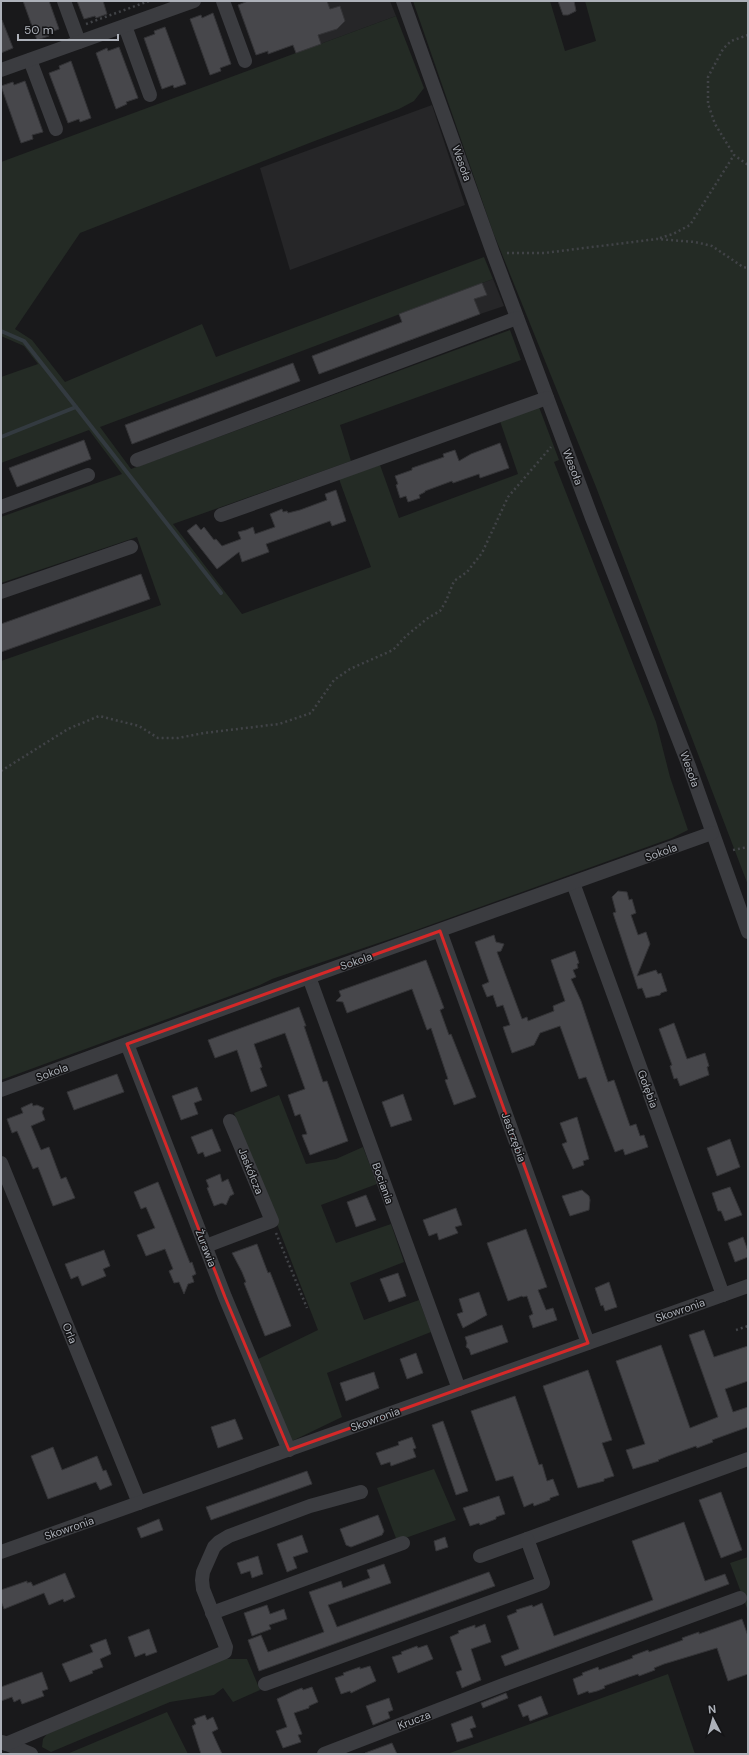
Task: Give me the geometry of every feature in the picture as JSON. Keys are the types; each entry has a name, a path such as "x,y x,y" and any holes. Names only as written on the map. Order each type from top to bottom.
{"street":[{"path":"64,1 79,42"},
{"path":"1,70 125,26 170,5 194,1"},
{"path":"223,1 245,61"},
{"name":"Wesoła","path":"403,1 517,318 561,436 689,766 748,932"},
{"path":"125,26 150,95"},
{"path":"30,60 56,129"},
{"path":"137,460 517,318"},
{"path":"221,515 547,398"},
{"path":"1,507 88,475"},
{"path":"1,592 131,547"},
{"name":"Sokola","path":"1,1090 309,977 712,833"},
{"name":"Gołębia","path":"573,883 723,1295"},
{"name":"Jastrzębia","path":"440,931 588,1343"},
{"name":"Bociania","path":"309,977 459,1389"},
{"name":"Żurawia","path":"127,1044 206,1246 289,1450"},
{"name":"Jaskółcza","path":"230,1121 272,1221"},
{"name":"Orla","path":"1,1163 139,1503"},
{"path":"206,1246 272,1221"},
{"name":"Skowronia","path":"1,1552 748,1286"},
{"path":"480,1556 748,1459"},
{"path":"4,1743 226,1652 226,1647 203,1589 202,1580 211,1552 219,1542 229,1536 310,1506 362,1492"},
{"path":"265,1684 543,1583 527,1539"},
{"path":"212,1613 403,1543"},
{"name":"Krucza","path":"324,1754 503,1685 740,1598"},
{"path":"4,1743 31,1754"}],"path":[{"path":"748,35 731,42 723,49 708,77 708,104 715,124 734,155 748,165"},
{"path":"493,253 544,253 656,239 673,234 690,226 734,155"},
{"path":"656,239 695,242 712,246 743,267 748,268"},
{"path":"1,771 68,729 99,716 139,726 158,738 178,738 204,733 279,724 311,713 334,680 350,669 393,650 422,622 440,611 446,601 454,581 467,572 482,553 508,497 561,436"},
{"path":"272,1221 307,1308"},
{"path":"736,1330 748,1326"}],"highlighted area":[{"path":"440,931 588,1343 289,1450 225,1297 127,1044"}],"shaded area":[{"path":"277,1 390,1 396,16 296,53"},
{"path":"413,1 550,1 565,51 596,41 585,1 748,1 748,885 596,487 493,232"},
{"path":"396,16 424,88 414,101 399,109 80,233 15,329 32,340 65,382 202,324 216,357 484,257 493,279 100,427 131,469 510,330 521,360 340,425 351,461 173,524 242,614 371,567 339,479 380,465 399,518 518,474 500,421 539,407 559,460 554,462 656,722 670,777 688,830 672,838 405,934 272,979 260,985 1,1080 1,661 161,605 137,537 1,583 1,517 122,474 89,430 1,463 1,377 38,364 24,346 1,336 1,162"},
{"path":"432,105 465,205 290,270 260,168"},
{"path":"493,279 504,306 409,341 399,314"},
{"path":"279,1095 306,1164 336,1159 363,1147 377,1184 321,1205 336,1243 391,1224 404,1262 350,1283 364,1320 419,1300 431,1332 327,1373 342,1417 290,1442 256,1360 318,1330 234,1113"},
{"path":"434,1469 456,1520 397,1541 377,1488"},
{"path":"748,1557 748,1611 730,1563"},
{"path":"221,1659 247,1659 260,1690 233,1702 223,1688 214,1695 170,1702 51,1752 42,1747 43,1739 47,1734"},
{"path":"668,1674 695,1754 447,1754"},
{"path":"167,1712 188,1754 67,1754"}],"building":[{"path":"23,1 49,1 59,29 48,33 49,36 37,40"},
{"path":"77,1 103,1 107,14 96,18 95,16 84,19"},
{"path":"248,1 327,1 330,9 340,6 345,21 337,29 318,35 321,44 296,53 293,45 268,54 268,51 256,55 238,5"},
{"path":"558,1 574,1 576,11 568,15 563,15"},
{"path":"213,13 231,64 220,68 221,71 210,75 190,19 201,15 202,18"},
{"path":"1,20 13,48 1,53"},
{"path":"165,27 186,84 174,88 173,85 162,89 144,38 155,34 154,31"},
{"path":"119,47 138,98 126,102 127,104 116,109 96,53 107,48 108,51"},
{"path":"71,61 91,118 80,122 79,119 68,123 49,73 60,69 59,66"},
{"path":"25,81 43,132 32,135 33,139 21,143 1,86 13,82 14,85"},
{"path":"482,283 487,295 474,299 480,314 319,374 312,356 402,322 399,314"},
{"path":"293,363 300,381 132,444 125,425"},
{"path":"84,440 91,459 17,487 9,468"},
{"path":"500,443 509,468 480,478 479,474 453,483 452,481 425,491 419,495 420,498 408,502 406,496 400,498 395,476 412,470 412,468 444,457 443,454 455,450 459,461 471,454"},
{"path":"336,490 346,521 332,526 330,521 266,544 269,552 242,562 239,552 217,569 187,531 196,524 201,530 204,527 214,540 216,539 222,546 241,539 238,532 253,527 255,534 275,527 270,514 282,509 283,512 287,511 288,513 300,510 327,500 325,494"},
{"path":"141,574 150,599 1,652 1,624"},
{"path":"618,891 627,892 629,900 632,899 636,913 631,915 638,935 646,932 650,944 637,976 656,970 658,974 661,973 667,991 661,993 660,995 646,998 642,988 638,989 613,913 616,912 612,897"},
{"path":"494,935 496,942 504,944 501,951 497,952 522,1019 527,1017 528,1021 554,1011 553,1006 565,1001 551,960 575,951 579,963 577,964 578,968 573,970 576,977 571,979 581,1001 608,1082 614,1080 630,1126 636,1124 640,1136 644,1135 648,1147 625,1155 623,1149 615,1152 586,1077 579,1079 560,1026 540,1033 534,1045 512,1053 503,1027 510,1025 503,1005 497,1007 493,995 487,997 482,985 489,982 475,942"},
{"path":"426,960 444,1008 440,1010 449,1035 451,1034 476,1097 454,1105 445,1080 448,1079 431,1028 427,1030 412,989 347,1013 343,1002 336,1001 341,996 339,991"},
{"path":"299,1007 323,1082 327,1081 348,1141 310,1155 302,1135 307,1134 300,1114 295,1116 288,1095 305,1089 285,1033 254,1044 262,1067 260,1068 267,1086 251,1092 237,1050 215,1058 208,1040"},
{"path":"674,1023 687,1059 705,1053 709,1066 707,1067 709,1075 680,1086 677,1078 674,1079 670,1066 672,1065 659,1029"},
{"path":"117,1074 124,1092 74,1110 67,1092"},
{"path":"197,1087 202,1100 194,1103 198,1114 181,1120 172,1096"},
{"path":"403,1094 412,1120 391,1127 382,1102"},
{"path":"32,1103 33,1106 37,1105 44,1108 42,1112 45,1120 31,1126 41,1150 49,1147 61,1179 66,1177 75,1198 53,1206 38,1167 33,1169 17,1131 12,1133 7,1119 23,1113 21,1108"},
{"path":"577,1117 589,1159 583,1161 584,1165 573,1169 562,1144 567,1142 560,1123"},
{"path":"212,1129 221,1151 205,1157 203,1152 198,1154 191,1137"},
{"path":"730,1139 740,1167 717,1176 707,1148"},
{"path":"220,1174 222,1182 228,1179 234,1194 230,1196 226,1205 222,1203 214,1206 207,1188 209,1187 206,1180"},
{"path":"158,1182 190,1263 192,1262 196,1274 192,1276 194,1282 188,1284 184,1294 179,1282 174,1283 169,1271 173,1269 165,1249 146,1256 137,1235 155,1228 146,1207 141,1209 134,1192"},
{"path":"730,1187 742,1215 725,1221 721,1211 718,1211 712,1193"},
{"path":"582,1190 589,1196 589,1210 570,1216 562,1196"},
{"path":"366,1195 376,1220 356,1227 347,1202"},
{"path":"456,1208 462,1225 455,1227 458,1233 439,1240 437,1233 429,1236 423,1220"},
{"path":"526,1229 547,1287 538,1290 546,1310 553,1308 557,1320 533,1328 529,1316 533,1314 527,1296 522,1296 508,1301 487,1243"},
{"path":"743,1237 748,1251 748,1257 735,1262 728,1243"},
{"path":"257,1244 268,1273 270,1272 291,1326 265,1336 244,1283 246,1282 232,1253"},
{"path":"104,1250 110,1266 103,1269 106,1276 82,1286 78,1276 71,1279 65,1264"},
{"path":"398,1273 406,1296 389,1302 380,1279"},
{"path":"609,1282 617,1307 605,1311 603,1305 601,1306 595,1288"},
{"path":"479,1292 487,1315 463,1328 457,1314 463,1312 459,1299"},
{"path":"502,1325 508,1342 471,1355 469,1349 466,1347 467,1343 465,1337"},
{"path":"704,1330 714,1357 748,1346 748,1381 725,1389 733,1412 748,1407 748,1427 712,1440 713,1442 697,1448 696,1446 658,1460 659,1461 633,1469 626,1450 645,1444 616,1361 661,1345 690,1428 718,1417 689,1335"},
{"path":"416,1353 423,1373 407,1379 400,1359"},
{"path":"588,1370 612,1440 602,1443 614,1476 604,1479 604,1481 578,1488 543,1386"},
{"path":"374,1372 379,1388 346,1401 340,1383"},
{"path":"515,1396 539,1465 542,1464 547,1481 553,1479 559,1495 534,1506 533,1503 524,1507 513,1476 496,1481 471,1411"},
{"path":"235,1419 243,1439 218,1448 211,1427"},
{"path":"443,1421 468,1491 456,1495 432,1425"},
{"path":"412,1437 416,1448 413,1449 416,1457 391,1466 390,1462 381,1465 376,1453 399,1445 398,1442"},
{"path":"53,1447 62,1470 97,1456 103,1471 106,1470 112,1485 100,1490 96,1482 48,1499 31,1456"},
{"path":"307,1471 312,1484 211,1520 206,1507"},
{"path":"721,1492 742,1550 721,1558 699,1500"},
{"path":"499,1496 505,1514 480,1525 479,1523 470,1526 463,1508"},
{"path":"378,1515 384,1531 382,1535 351,1547 346,1545 340,1529"},
{"path":"159,1519 163,1530 141,1538 137,1528"},
{"path":"684,1522 705,1581 725,1574 729,1584 505,1666 501,1656 519,1649 507,1616 517,1612 516,1610 532,1605 533,1607 542,1603 554,1636 653,1600 632,1541"},
{"path":"302,1535 308,1552 293,1557 297,1568 287,1572 277,1544"},
{"path":"445,1537 448,1547 436,1551 434,1541"},
{"path":"258,1556 263,1574 252,1578 250,1571 241,1574 237,1563"},
{"path":"384,1564 391,1583 328,1605 337,1627 489,1572 495,1586 259,1671 248,1640 261,1635 268,1652 324,1632 309,1592 341,1581 343,1588 370,1578 367,1570"},
{"path":"65,1573 75,1597 64,1602 63,1599 49,1605 44,1593 4,1609 1,1601 1,1590 27,1581 27,1583 31,1582 33,1586"},
{"path":"267,1605 270,1614 284,1609 287,1619 269,1625 271,1629 252,1636 244,1613"},
{"path":"742,1619 748,1636 748,1674 728,1681 717,1648 664,1664 654,1668 655,1670 639,1676 638,1674 604,1686 605,1688 597,1691 589,1693 588,1691 578,1695 573,1679 583,1675 582,1673 598,1667 599,1670 633,1658 632,1656 648,1650 649,1652 683,1640 682,1638 699,1632 699,1634"},
{"path":"485,1624 491,1642 471,1649 481,1680 462,1688 456,1672 462,1670 450,1637 459,1633 458,1631 475,1625 475,1628"},
{"path":"149,1629 157,1652 146,1656 145,1653 135,1657 128,1637"},
{"path":"106,1639 111,1654 100,1659 103,1667 92,1671 93,1673 70,1682 62,1664 93,1652 90,1645"},
{"path":"427,1645 433,1659 398,1673 392,1657 402,1654 401,1652 417,1646 418,1648"},
{"path":"370,1666 376,1681 351,1693 350,1691 341,1694 335,1678 344,1675 343,1673 360,1667 360,1669"},
{"path":"42,1672 48,1689 42,1691 44,1696 22,1704 20,1699 14,1702 12,1697 1,1701 1,1687"},
{"path":"312,1687 318,1702 309,1706 309,1708 294,1713 302,1734 298,1735 301,1742 283,1748 276,1731 287,1727 277,1699 302,1688 303,1690"},
{"path":"506,1693 508,1698 483,1708 481,1703"},
{"path":"541,1696 548,1714 530,1721 528,1715 523,1717 518,1705"},
{"path":"389,1698 393,1710 388,1712 390,1718 373,1725 366,1706"},
{"path":"205,1715 207,1720 213,1717 218,1729 212,1732 222,1754 201,1754 192,1726 196,1724 194,1719"},
{"path":"472,1716 476,1727 470,1729 473,1737 457,1742 451,1724"},
{"path":"392,1743 397,1754 365,1754 365,1753"}],"waterway":[{"path":"1,331 24,341 76,407 1,437"},
{"path":"76,407 221,593"}]}
